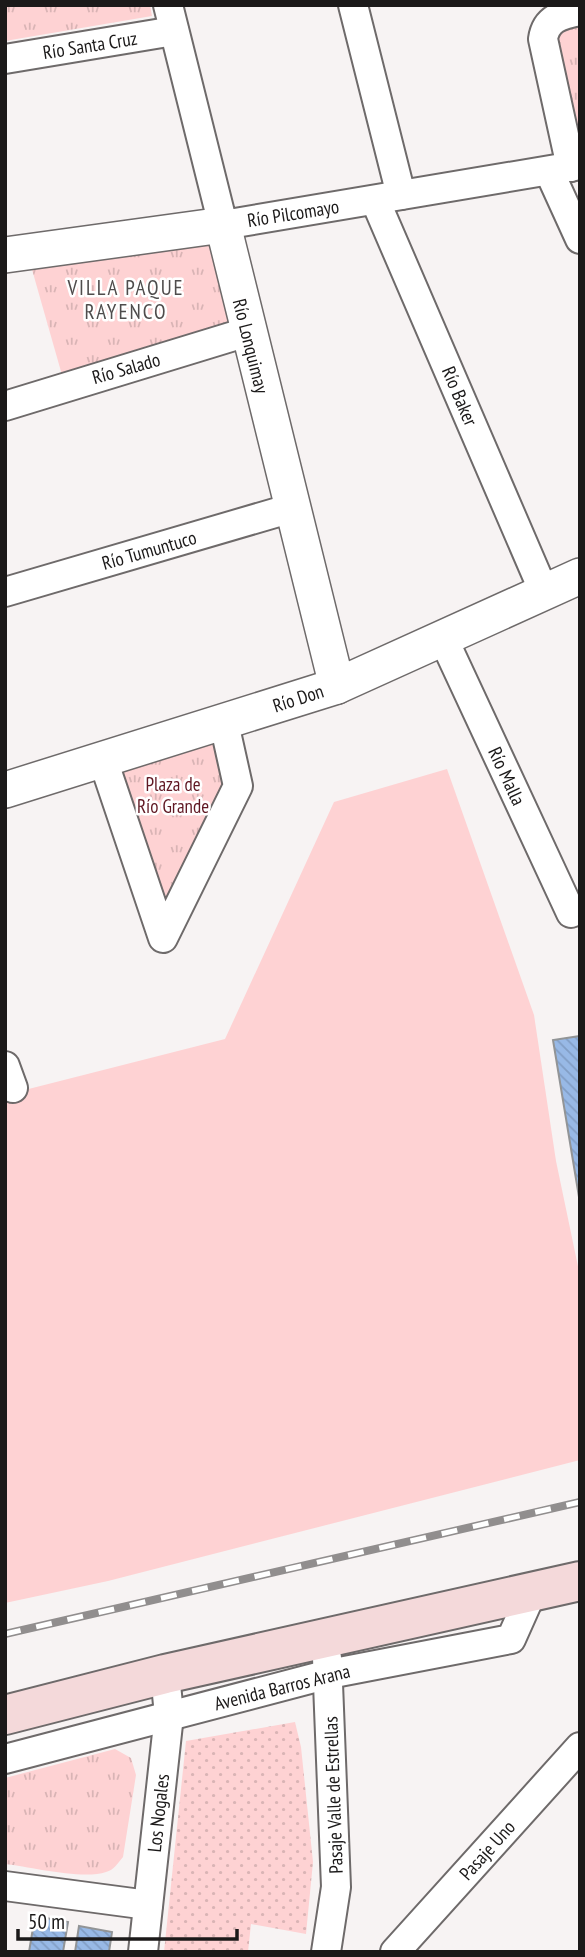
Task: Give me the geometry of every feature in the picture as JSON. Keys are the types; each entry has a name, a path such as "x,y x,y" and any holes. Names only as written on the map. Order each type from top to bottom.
{"main road":[{"name":"Avenida Barros Arana","path":"5,1715 165,1674 327,1656 532,1592 580,1581"}],"street":[{"name":"Río Baker","path":"353,5 388,197 544,592"},
{"path":"580,11 559,16 550,22 543,39 580,239"},
{"name":"Río Santa Cruz","path":"5,59 171,18"},
{"name":"Río Lonquimay","path":"171,18 337,686"},
{"name":"Río Pilcomayo","path":"5,255 223,225 567,168"},
{"name":"Río Salado","path":"5,406 247,332"},
{"name":"Río Tumuntuco","path":"5,592 292,508"},
{"name":"Río Don","path":"5,790 337,686 580,576"},
{"name":"Río Malla","path":"443,638 575,911"},
{"path":"103,760 163,938 238,786 225,723"},
{"name":"Avenida Barros Arana","path":"5,1759 169,1715 327,1656"},
{"name":"Pasaje Valle de Estrellas","path":"326,1952 336,1887 327,1656"},
{"name":"Los Nogales","path":"143,1952 169,1715 165,1674"},
{"name":"Pasaje Uno","path":"395,1952 580,1748"},
{"path":"5,1886 148,1905"}],"green space":[{"path":"5,5 150,5 152,16 5,41"},
{"path":"580,26 580,153 553,50 560,30"},
{"name":"VILLA PAQUE RAYENCO","path":"215,243 234,325 62,375 31,266"},
{"name":"Plaza de Río Grande","path":"215,739 224,784 165,903 120,769"},
{"path":"447,769 534,1015 556,1161 580,1276 580,1460 108,1581 5,1603 5,1095 225,1039 334,802"},
{"path":"295,1722 301,1747 313,1862 306,1934 251,1924 248,1952 164,1952 186,1741"},
{"path":"115,1749 131,1758 136,1775 123,1857 116,1866 106,1872 84,1875 5,1864 5,1778"}],"building":[{"path":"580,1036 580,1203 553,1040"},
{"path":"35,1916 68,1922 63,1952 29,1952"},
{"path":"79,1926 112,1932 109,1952 75,1952"}],"railway":[{"path":"5,1634 580,1502"}],"district":[{"name":"VILLA PAQUE RAYENCO","path":"126,299"}]}
